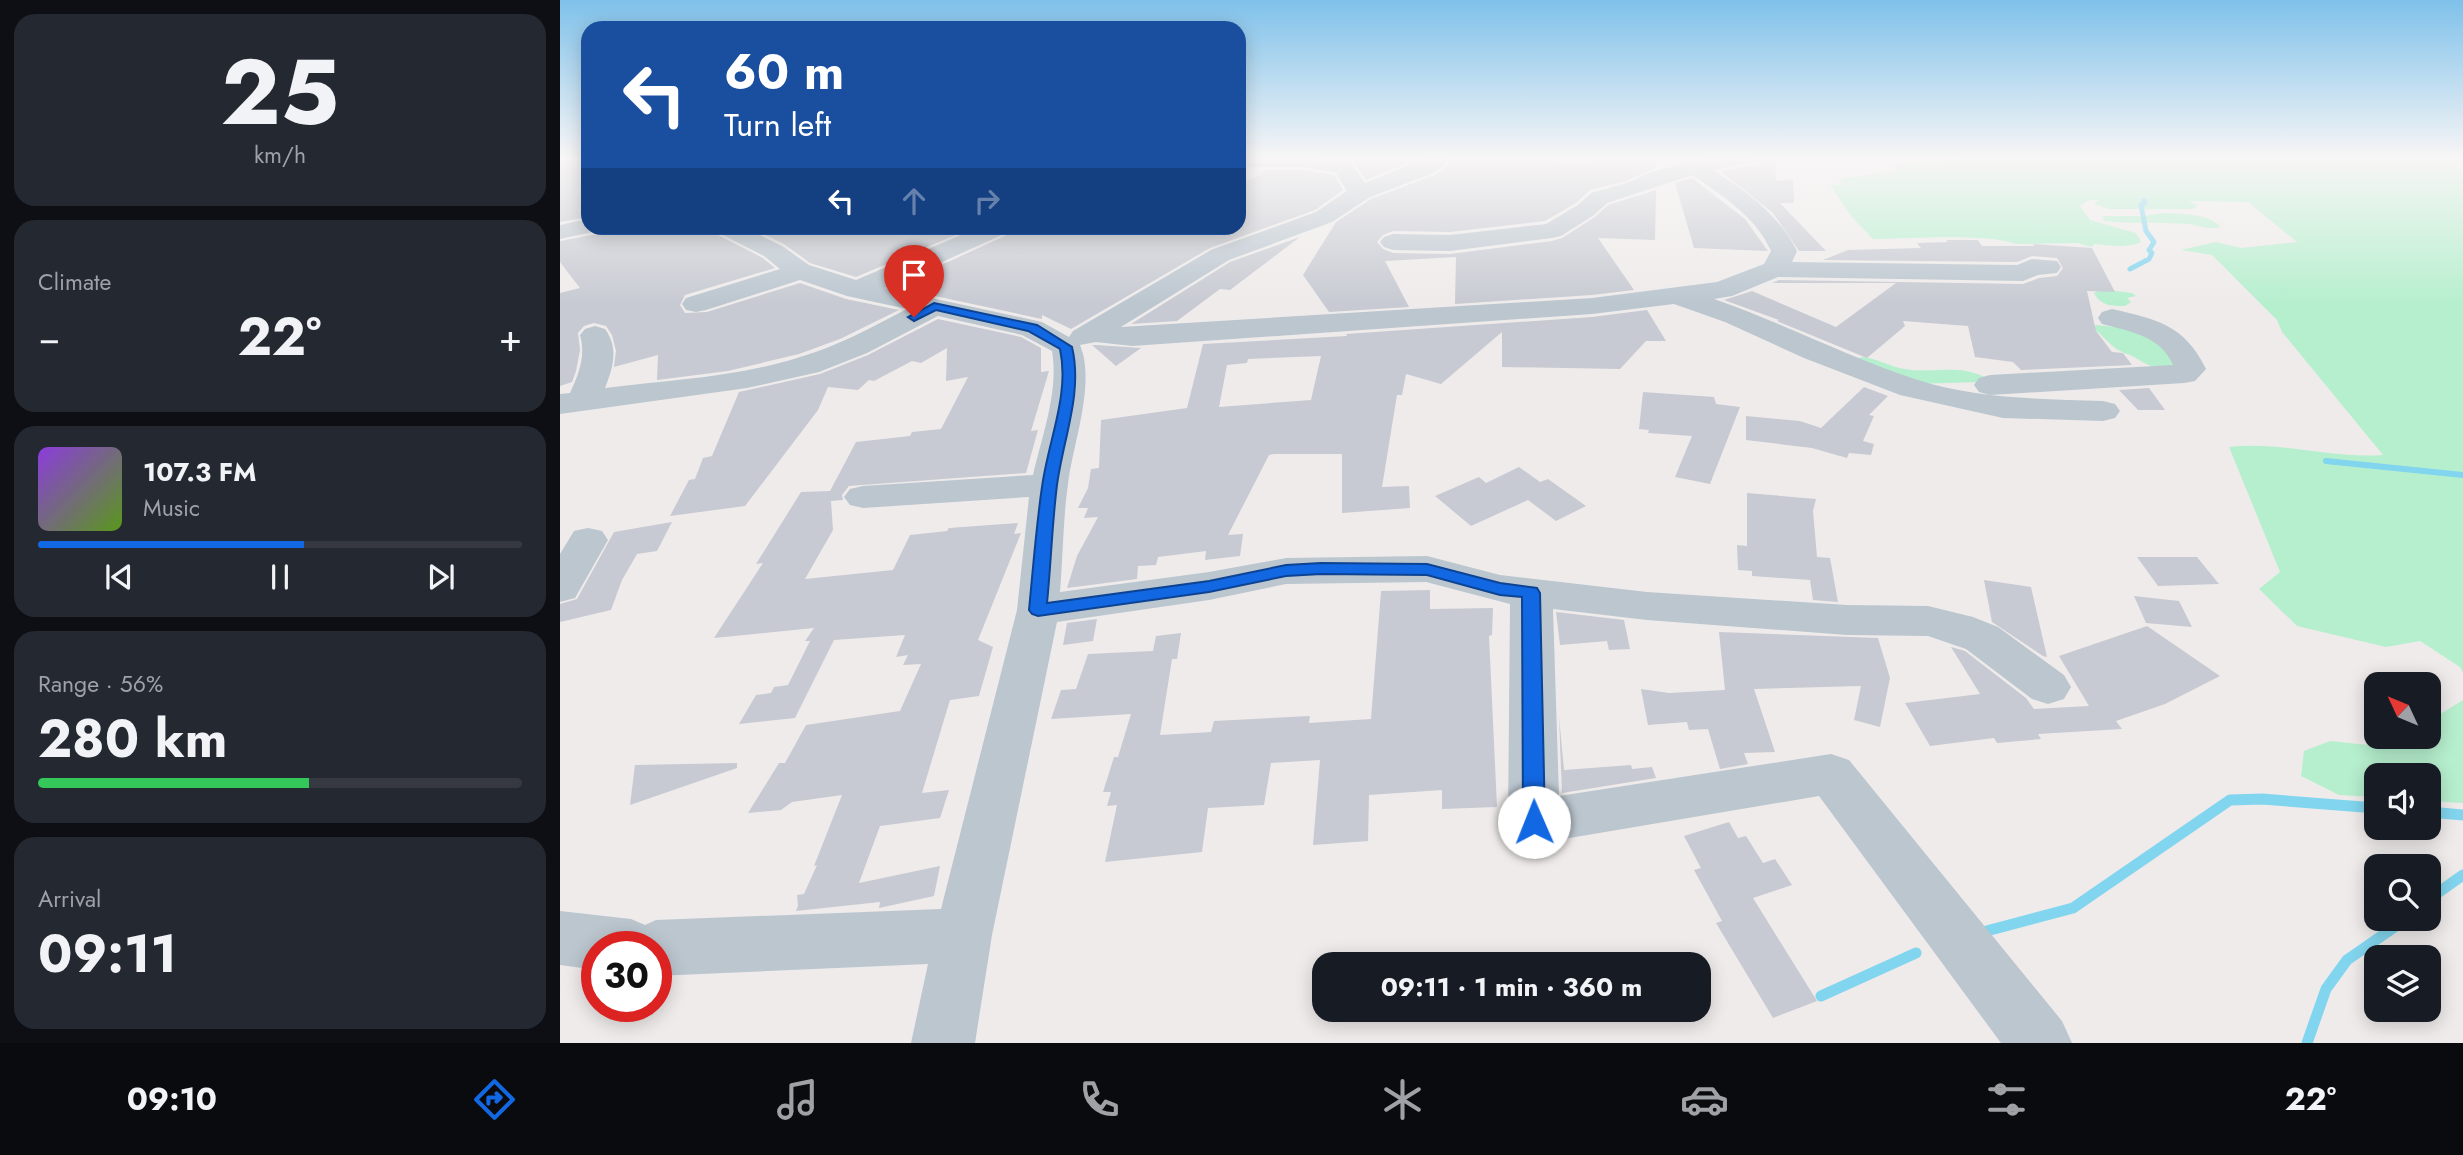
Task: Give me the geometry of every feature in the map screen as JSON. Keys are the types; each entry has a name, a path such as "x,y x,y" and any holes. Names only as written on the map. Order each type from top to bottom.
{"street":[{"path":"943,1043 963,935 1038,610 1049,485 1069,386 1070,366 1079,340 1220,255 1324,217 1341,206"},
{"path":"1394,242 1450,243 1546,232 1576,217 1590,206"},
{"path":"1749,206 1779,240 1784,251 1775,269"},
{"path":"560,214 581,215"},
{"path":"1252,219 1295,227"},
{"path":"560,232 581,228"},
{"path":"748,235 800,271 856,290 1079,340 1565,308 1730,288 1775,269 1912,274 2023,273 2032,267 2048,267"},
{"path":"856,290 981,235"},
{"path":"696,304 800,271"},
{"path":"1677,296 1735,316 1815,352 1911,388 2003,408 2103,411"},
{"path":"571,402 697,387 811,364 934,307"},
{"path":"1911,388 2179,374 2190,369 2185,355 2167,336 2150,327 2112,318"},
{"path":"571,402 599,360 600,345 596,335"},
{"path":"863,497 1049,485"},
{"path":"560,588 588,540"},
{"path":"1038,610 1209,586 1286,570 1427,569 1500,589 1647,606 1806,617 1928,621 1958,628 1982,638 2048,687"},
{"path":"1531,593 1534,822 1831,774 2040,1043"},
{"path":"672,947 963,935"},
{"path":"560,938 581,941"}],"green space":[{"path":"1844,206 2080,206 2090,220 2136,233 2141,242 2123,246 2094,244 2092,247 2077,243 2016,244 1967,238 1873,239"},
{"path":"2099,206 2198,206 2192,209 2109,209"},
{"path":"2252,206 2463,206 2463,673 2460,667 2420,641 2386,647 2297,626 2259,589 2280,572 2229,447 2268,446 2345,455 2383,455 2282,332 2277,320 2212,255 2181,250 2215,242 2241,248 2297,242"},
{"path":"2163,213 2202,217 2221,227 2104,221 2103,216 2144,216"},
{"path":"2102,289 2132,293 2136,296 2127,298 2131,302 2125,306 2111,305 2100,301 2094,293"},
{"path":"2096,325 2145,330 2196,361 2171,368 2150,366 2116,349 2093,329"},
{"path":"1862,357 1905,369 1967,371 1988,379 1984,382 1912,384 1855,359"},
{"path":"2463,700 2463,803 2441,802 2441,763 2364,763 2364,796 2339,795 2301,776 2304,751 2330,741 2364,745 2364,749 2441,749 2441,714"}],"building":[{"path":"560,206 581,206 581,218 560,222"},
{"path":"1246,206 1321,206 1246,235"},
{"path":"1361,206 1571,206 1545,221 1450,232 1393,231 1383,235 1377,242 1383,249 1393,253 1450,254 1562,238 1607,206 1656,206 1655,240 1598,238 1634,290 1455,304 1456,257 1385,261 1409,307 1329,312 1303,275 1336,222"},
{"path":"1682,206 1728,206 1745,219 1768,251 1694,248"},
{"path":"1764,206 1783,206 1826,251 1799,251 1773,213"},
{"path":"593,235 718,235 763,258 775,268 685,295 680,305 685,313 707,312 800,283 846,299 899,310 840,339 799,354 728,371 657,380 658,355 614,367 616,351 612,335 606,326 594,323 584,326 578,333 580,350 576,371 572,382 560,386 560,293 580,288 560,262 560,241"},
{"path":"765,235 955,235 856,277 810,263 784,244"},
{"path":"1007,235 1246,235 1210,248 1071,329 1042,315 1042,319 893,287"},
{"path":"1300,237 1230,290 1220,289 1177,321 1131,324 1230,262"},
{"path":"1946,240 1978,240 1982,246 2034,246 2033,244 2092,248 2115,292 2087,291 2096,331 2112,352 2123,353 2132,365 2021,370 2013,362 1975,357 1968,326 1903,321 1905,326 1867,358 1777,321 1779,320 1724,300 1752,291 1836,327 1896,283 1772,283 1779,280 2023,284 2039,278 2057,276 2063,268 2057,258 2032,256 2017,262 1823,260 1848,250 1921,248 1917,243 1948,242"},
{"path":"1647,310 1666,341 1646,341 1620,369 1502,367 1502,332 1441,384 1406,374 1402,395 1397,395 1382,487 1409,486 1410,508 1342,513 1342,454 1269,455 1228,535 1243,534 1240,556 1205,560 1206,551 1158,557 1156,565 1138,566 1137,579 1067,588 1077,556 1098,517 1084,518 1088,508 1078,508 1088,488 1091,469 1099,468 1101,420 1187,408 1203,344 1592,317","holes":["1321,356 1311,400 1219,407 1227,365 1247,363 1248,359"]},
{"path":"938,319 1021,337 1041,348 1041,372 1049,371 1031,431 1038,430 1026,473 849,486 842,495 843,500 831,501 833,530 805,579 893,570 910,535 947,531 949,528 1018,523 1014,534 1021,533 978,640 993,647 979,696 950,700 922,793 949,790 940,818 880,826 859,883 940,866 934,896 879,908 880,902 796,911 797,895 804,894 842,795 792,802 781,810 748,813 779,763 785,763 806,725 900,711 921,664 903,665 908,655 896,657 905,635 834,640 795,718 739,724 756,695 771,693 774,687 788,685 810,641 805,641 814,628 714,638 763,563 756,564 801,492 830,491 856,442 910,436 912,432 941,429 968,377 946,381 947,348 921,363 912,361 874,381 869,380 858,390 828,387 818,410 745,506 670,516 689,480 695,479 703,458 712,456 739,392 820,374 868,355"},
{"path":"1092,345 1096,345 1141,348 1116,366"},
{"path":"1864,387 1888,396 1869,415 1874,416 1863,441 1874,444 1871,455 1849,453 1847,458 1812,448 1746,440 1746,416 1800,421 1821,428"},
{"path":"2149,388 2165,410 2138,410 2119,390"},
{"path":"1643,392 1714,397 1716,404 1740,407 1710,484 1675,477 1692,436 1648,433 1649,430 1639,429"},
{"path":"1519,467 1540,482 1548,479 1586,506 1556,521 1528,500 1471,526 1435,496 1479,477 1486,483"},
{"path":"1747,493 1816,499 1813,511 1817,557 1830,558 1838,602 1813,600 1810,580 1752,576 1752,571 1738,570 1737,545 1747,546"},
{"path":"672,522 657,551 637,554 622,580 611,610 560,622 560,604 577,599 614,532"},
{"path":"2137,557 2197,557 2219,584 2158,586"},
{"path":"1984,580 2031,587 2047,657 1992,622"},
{"path":"1430,590 1430,609 1493,608 1492,635 1489,636 1497,807 1442,809 1442,790 1369,795 1368,841 1313,845 1320,760 1271,763 1264,805 1208,808 1202,852 1105,862 1117,805 1107,806 1111,792 1103,792 1114,757 1118,757 1131,714 1051,719 1061,690 1076,689 1088,654 1153,651 1156,636 1181,633 1177,659 1172,659 1160,735 1211,732 1214,721 1310,716 1309,723 1371,719 1381,591"},
{"path":"2134,596 2179,601 2192,627 2146,623"},
{"path":"1556,612 1624,620 1630,649 1609,650 1607,641 1560,645"},
{"path":"1097,619 1093,641 1063,645 1067,623"},
{"path":"2147,626 2220,676 2165,704 2116,721 2122,729 2038,734 2041,739 1997,743 1994,738 1930,746 1905,703 1980,694 1951,647 1965,651 2026,698 2034,709 2089,706 2059,656"},
{"path":"1719,632 1878,638 1890,678 1880,727 1854,720 1861,686 1754,689 1775,752 1744,753 1748,764 1720,769 1708,729 1689,730 1687,722 1648,725 1641,689 1669,693 1725,690"},
{"path":"1559,717 1564,770 1631,765 1632,769 1652,767 1656,778 1562,793"},
{"path":"737,763 737,768 630,805 635,765"},
{"path":"1729,822 1738,838 1746,836 1763,863 1775,859 1792,885 1753,898 1817,1001 1773,1018 1716,923 1722,921 1694,870 1701,868 1684,836"}],"waterway":[{"path":"2130,269 2149,259 2152,253 2149,250 2154,242 2146,231 2141,206"},
{"path":"2326,461 2463,475"},
{"path":"1979,933 2073,908 2230,800 2262,799 2364,807"},
{"path":"2441,813 2463,815"},
{"path":"2441,891 2463,875"},
{"path":"2307,1043 2326,989 2347,960 2389,931"},
{"path":"1821,996 1916,953"}],"route":[{"path":"914,317 934,307 995,319 1032,328 1066,347 1070,366 1069,386 1049,485 1038,610 1209,586 1286,570 1427,569 1500,589 1531,593 1534,822"}]}
